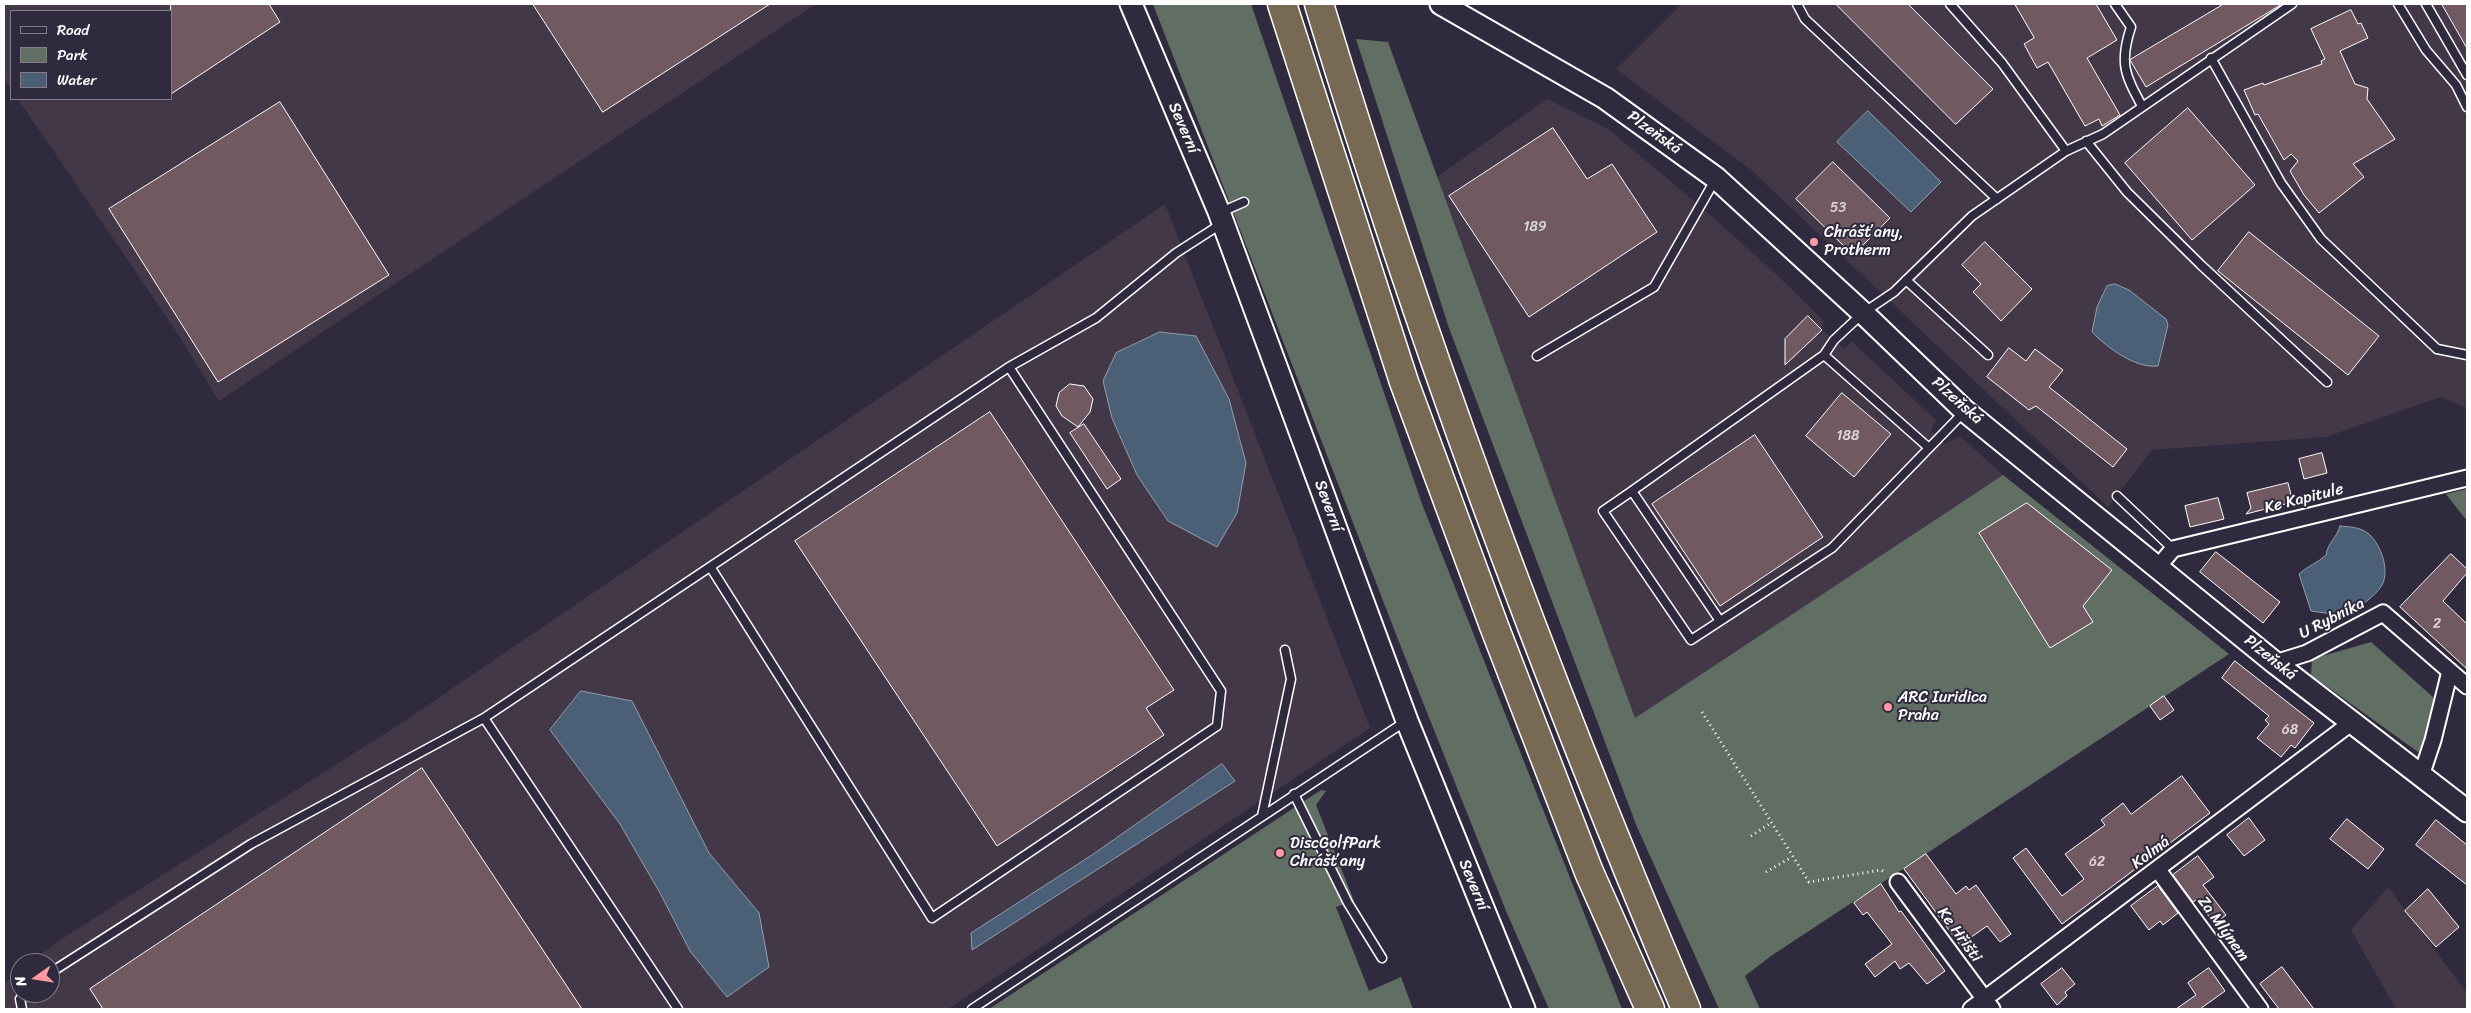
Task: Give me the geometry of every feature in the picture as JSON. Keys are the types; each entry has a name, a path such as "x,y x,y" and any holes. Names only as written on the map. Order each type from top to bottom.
{"highway":[{"path":"1282,4 1404,382 1494,626 1589,872 1650,1009"},
{"path":"1320,6 1437,365 1528,615 1623,861 1686,1009"}],"main road":[{"name":"Severní","path":"1131,4 1221,218 1407,721 1524,1009"},
{"name":"Plzeňská","path":"1441,4 1605,98 1716,178 1863,312 1965,411 2275,663 2420,776 2466,809"}],"street":[{"name":"Ke Kapitule","path":"2173,549 2467,478"},
{"path":"2158,568 2173,549"},
{"name":"U Rybníka","path":"2275,663 2306,653 2383,613 2467,686"},
{"path":"2420,776 2433,740 2450,671"},
{"name":"Kolmá","path":"1972,1009 1988,1004 2158,870 2351,723"},
{"name":"Za Mlýnem","path":"2158,870 2260,1009"},
{"name":"Ke Hřišti","path":"1898,882 1988,1004"}],"lane":[{"path":"1797,4 1805,18 1997,199"},
{"path":"1950,4 2002,62 2066,151"},
{"path":"2116,4 2131,27 2124,48 2126,77 2142,106"},
{"path":"1965,411 1832,548 1691,640 1603,511 1824,355 1834,340 1863,312 1894,292 1972,216 2066,151 2103,134 2292,4"},
{"path":"2398,4 2426,50 2456,85 2467,107"},
{"path":"2426,4 2467,75"},
{"path":"2211,58 2281,183 2321,239 2436,349 2467,354"},
{"path":"2086,142 2127,192 2200,265 2327,382"},
{"path":"1537,356 1654,287 1716,178"},
{"path":"60,967 251,844 484,718 1009,367 1096,318 1176,253 1244,202"},
{"path":"1906,280 1988,355"},
{"path":"1824,355 1929,448"},
{"path":"710,568 932,918 1209,732 1217,726 1221,691 1009,367"},
{"path":"1632,491 1720,621"},
{"path":"2117,496 2173,549"},
{"path":"1262,816 1291,679 1285,650"},
{"path":"484,718 678,1009"},
{"path":"972,1009 1294,794 1407,721"},
{"path":"1294,794 1348,903 1382,958"}],"path":[{"path":"1702,712 1809,882 1881,870 1893,876 1898,882"},
{"path":"1750,836 1771,823"},
{"path":"1766,872 1792,857"}],"shaded area":[{"path":"4,4 816,4 219,401 176,331 19,100 172,100 172,10 10,10 10,87 4,78"},
{"path":"1681,4 2467,4 2467,408 2441,397 2326,437 2152,450 2108,507 1750,169 1616,69"},
{"path":"1547,99 1608,129 1700,206 1775,273 1824,321 1822,330 1845,349 1851,341 1936,420 1931,430 1945,444 1960,436 2003,475 1635,718 1437,177"},
{"path":"1165,204 1370,728 948,1009 4,1009 4,984 10,979 10,1003 60,1003 60,953 43,953 60,940 400,724"},
{"path":"2388,887 2467,993 2467,1009 2396,1009 2351,930"}],"green space":[{"path":"1153,4 1251,4 1422,504 1622,1009 1549,1009 1506,911 1399,642"},
{"path":"1356,39 1388,42 1635,718 2003,475 2229,654 1771,956 1745,976 1760,1009 1719,1009 1637,827 1449,328"},
{"path":"2467,489 2467,521 2446,494"},
{"path":"2371,642 2433,697 2433,727 2428,739 2418,752 2311,675 2312,659"},
{"name":"DiscGolfPark Chrášťany","path":"1321,790 1326,791 1316,805 1354,901 1336,907 1369,991 1401,977 1413,1009 989,1009"}],"water":[{"path":"1868,111 1941,182 1911,212 1837,142"},
{"path":"2115,284 2129,290 2166,319 2168,325 2158,366 2149,366 2131,361 2113,350 2092,332 2097,307 2107,286"},
{"path":"1160,332 1196,336 1229,399 1246,463 1237,513 1217,547 1168,521 1137,475 1112,418 1103,381 1116,353"},
{"path":"2340,526 2352,527 2367,532 2378,545 2385,565 2384,579 2379,590 2347,616 2311,611 2299,574 2326,555"},
{"path":"581,691 632,701 709,853 759,913 769,967 727,997 690,951 660,893 620,824 550,730"},
{"path":"1222,764 1235,781 972,950 971,933 1092,855"}],"building":[{"path":"171,4 269,4 280,22 172,93"},
{"path":"533,4 770,4 603,112"},
{"path":"1836,4 1908,4 1993,89 1956,124"},
{"path":"2015,4 2096,4 2117,40 2087,58 2120,115 2102,126 2099,119 2085,126 2048,62 2037,68 2024,44 2034,38"},
{"path":"2224,4 2282,4 2146,87 2130,60"},
{"path":"2442,4 2467,4 2467,48"},
{"path":"2351,10 2358,24 2361,23 2368,38 2340,51 2355,84 2368,88 2367,99 2395,139 2353,164 2364,177 2319,213 2304,195 2290,171 2298,161 2291,154 2284,160 2258,114 2255,115 2244,90 2263,83 2264,85 2322,64 2321,61 2325,59 2311,29"},
{"path":"280,102 389,275 218,382 109,209"},
{"path":"2188,108 2255,185 2192,240 2125,163"},
{"path":"1553,128 1587,179 1612,164 1657,232 1529,317 1449,196"},
{"path":"1833,162 1890,218 1853,255 1796,199"},
{"path":"2249,232 2379,336 2348,375 2218,271"},
{"path":"1985,242 2032,289 2001,321 1973,292 1981,284 1962,265"},
{"path":"1808,316 1822,330 1785,365 1785,339"},
{"path":"2009,348 2026,361 2035,349 2063,370 2049,387 2127,449 2113,467 2036,406 2029,410 1987,377"},
{"path":"1070,384 1084,386 1093,399 1090,412 1078,427 1062,416 1056,406 1059,393"},
{"path":"1842,393 1891,434 1854,477 1806,436"},
{"path":"990,412 1174,690 1146,708 1164,735 997,846 795,541"},
{"path":"1084,424 1121,479 1107,489 1070,433"},
{"path":"1755,435 1823,537 1720,606 1652,504"},
{"path":"2322,453 2327,473 2304,479 2299,459"},
{"path":"2288,483 2293,502 2246,514 2251,508 2247,493"},
{"path":"2218,498 2224,519 2190,527 2185,506"},
{"path":"2027,503 2112,570 2083,606 2093,622 2050,648 1979,533"},
{"path":"2216,552 2280,602 2263,623 2200,572"},
{"path":"2451,554 2467,569 2467,573 2443,601 2467,624 2467,669 2400,607"},
{"path":"2235,661 2314,723 2295,748 2291,745 2281,757 2257,738 2269,724 2265,720 2269,716 2222,678"},
{"path":"2164,696 2174,710 2160,720 2150,706"},
{"path":"422,768 582,1009 103,1009 90,989"},
{"path":"2182,776 2210,813 2062,924 2013,858 2026,848 2062,896 2084,879 2065,854 2105,825 2101,820 2123,803 2131,814"},
{"path":"2249,818 2265,840 2244,856 2227,835"},
{"path":"2347,819 2384,849 2368,869 2330,839"},
{"path":"2436,820 2467,845 2467,885 2416,845"},
{"path":"1926,854 1956,894 1966,886 1969,890 1976,885 2011,934 2000,942 1987,926 1960,945 1904,869"},
{"path":"2198,856 2214,877 2203,885 2226,915 2215,924 2196,900 2193,902 2173,875"},
{"path":"1881,884 1899,912 1901,911 1945,971 1927,984 1909,963 1900,969 1895,961 1875,977 1865,964 1892,944 1867,912 1863,915 1854,903"},
{"path":"2158,886 2178,913 2163,925 2160,921 2149,930 2131,906"},
{"path":"2428,889 2459,927 2436,947 2405,911"},
{"path":"2282,967 2314,1009 2279,1009 2260,984"},
{"path":"2062,968 2075,984 2065,992 2067,996 2057,1005 2041,984"},
{"path":"2209,968 2225,991 2200,1009 2176,1009 2196,995 2188,983"}],"place":[{"name":"Chrášťany, Protherm","path":"1814,242"},
{"name":"ARC Iuridica Praha","path":"1888,707"},
{"name":"DiscGolfPark Chrášťany","path":"1280,853"}]}
